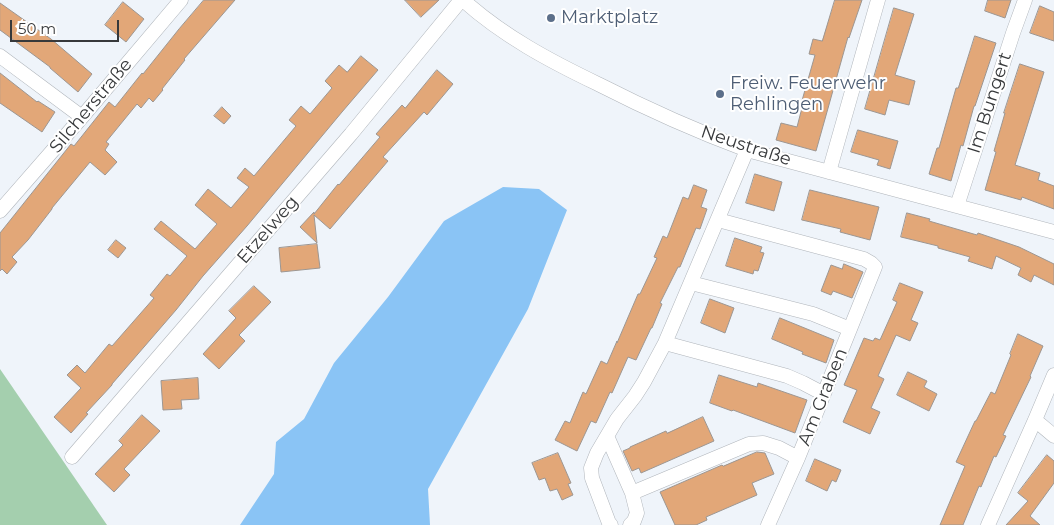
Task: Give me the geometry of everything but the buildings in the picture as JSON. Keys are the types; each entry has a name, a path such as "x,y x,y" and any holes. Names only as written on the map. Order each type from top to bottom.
{"street":[{"name":"Silcherstraße","path":"0,211 181,0"},
{"name":"Neustraße","path":"462,0 505,33 535,52 668,118 703,133 747,150 1054,232"},
{"name":"Etzelweg","path":"72,457 351,134 462,0"},
{"path":"829,172 878,0"},
{"name":"Im Bungert","path":"957,206 1025,0"},
{"path":"0,56 82,117"},
{"path":"611,525 599,500 591,468 617,419 644,382 665,343 747,150"},
{"name":"Am Graben","path":"718,220 864,259 875,267 798,458 768,525"},
{"path":"691,283 813,314 850,329"},
{"path":"665,343 787,376 824,394"},
{"path":"988,525 1054,375"},
{"path":"1035,420 1054,436"},
{"path":"607,436 632,494 637,512 634,521 630,525"},
{"path":"632,494 749,444 763,443 779,448 798,458"}],"green space":[{"path":"0,369 107,525 0,525"}],"water":[{"path":"503,187 539,189 567,210 528,309 428,489 430,525 240,525 274,474 276,442 304,419 334,363 388,297 444,221"}],"place":[{"name":"Marktplatz","path":"551,18"},
{"name":"Freiw. Feuerwehr Rehlingen","path":"720,94"}]}
